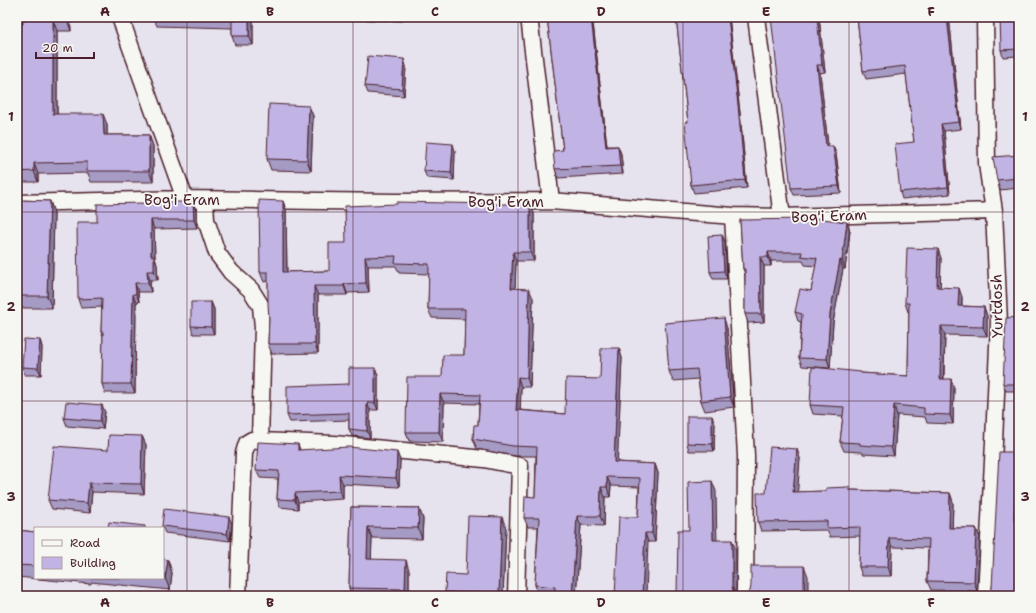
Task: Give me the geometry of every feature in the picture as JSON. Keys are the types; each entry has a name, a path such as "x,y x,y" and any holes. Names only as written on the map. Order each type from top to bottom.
{"street":[{"path":"120,17 185,199"},
{"path":"529,17 551,201"},
{"path":"756,17 782,217"},
{"name":"Yurtdosh","path":"985,17 987,164 994,211 999,322 986,596"},
{"name":"Bog'i Eram","path":"17,203 185,199 394,202 551,201 733,216 782,217 994,211"},
{"path":"206,200 206,220 217,253 231,272 251,290 261,306 263,327 260,441"},
{"path":"733,216 746,456 745,596"},
{"path":"238,596 244,453 247,443 252,440 350,446 484,459 520,466 516,596"}],"building":[{"path":"23,17 67,17 67,20 53,20 53,114 103,114 104,135 149,135 149,171 87,171 87,162 34,163 34,171 17,172 19,42 17,42 17,24 23,24"},
{"path":"156,17 249,17 249,36 232,36 232,19"},
{"path":"547,17 591,17 606,147 618,146 620,166 555,169 553,151 563,150"},
{"path":"676,17 728,17 745,180 691,185 685,122 688,122"},
{"path":"771,17 817,17 822,65 817,65 826,146 833,146 839,186 791,188"},
{"path":"857,17 947,17 959,122 941,124 948,187 900,192 895,144 914,142 905,66 863,71"},
{"path":"1000,17 1019,17 1019,49 1001,50"},
{"path":"368,56 404,59 402,89 365,86"},
{"path":"269,104 309,106 307,160 267,159"},
{"path":"426,142 453,144 451,173 424,171"},
{"path":"1019,155 1019,178 997,180 993,157"},
{"path":"17,200 50,201 47,296 17,296"},
{"path":"259,200 283,201 283,272 329,271 329,243 346,243 345,206 397,204 397,202 530,204 530,252 513,252 511,288 529,289 527,378 518,377 516,410 565,414 566,378 600,379 601,348 619,348 614,462 655,464 652,533 645,533 642,596 615,596 619,517 638,517 640,478 607,477 607,487 601,487 600,516 577,516 572,596 555,596 555,587 535,585 539,518 524,518 525,496 535,497 537,447 513,446 473,439 474,425 478,425 480,395 440,394 439,432 406,432 407,377 442,377 443,355 464,355 465,309 428,309 429,264 395,263 396,256 365,257 366,283 344,284 344,286 314,286 315,344 268,344 268,272 260,272"},
{"path":"193,202 194,220 151,220 151,256 154,256 154,271 147,271 148,283 135,283 136,294 133,294 131,384 102,384 102,298 78,299 77,222 97,222 97,204"},
{"path":"806,217 847,222 842,261 840,260 830,314 827,359 799,358 802,314 795,312 800,289 811,291 817,258 801,256 802,252 768,252 768,257 760,257 761,314 745,314 745,269 743,269 740,220 806,219"},
{"path":"722,235 724,271 710,272 708,236"},
{"path":"907,248 938,249 937,287 959,288 958,306 984,307 983,327 941,326 940,379 951,379 950,415 924,414 924,408 894,405 891,447 840,442 844,407 810,405 812,367 861,373 908,376 909,303 905,303"},
{"path":"191,302 211,302 211,327 191,326"},
{"path":"1019,317 1019,384 1003,384 1006,318"},
{"path":"724,318 730,397 701,401 697,369 669,371 665,323"},
{"path":"24,339 40,340 38,368 22,367"},
{"path":"349,368 375,368 375,403 367,403 367,431 349,429 349,413 287,415 287,386 349,384"},
{"path":"66,402 102,405 100,421 64,418"},
{"path":"687,416 712,416 712,444 687,443"},
{"path":"109,435 142,436 141,484 89,483 87,503 48,500 54,446 108,450"},
{"path":"258,442 298,444 298,450 349,447 397,452 396,478 339,475 340,491 295,493 295,500 277,499 279,471 256,470"},
{"path":"770,447 797,449 793,492 826,491 826,488 849,487 849,490 950,493 949,528 976,528 974,582 927,581 929,539 889,538 888,567 859,567 860,527 827,528 827,521 758,522 757,493 766,493"},
{"path":"999,452 1016,452 1014,520 1019,520 1019,593 991,592"},
{"path":"712,481 713,540 732,540 732,586 733,591 741,596 677,596 678,530 689,530 688,482"},
{"path":"351,507 419,508 418,528 368,527 367,559 406,560 405,589 349,588"},
{"path":"164,509 229,517 227,534 162,526"},
{"path":"468,516 502,517 499,594 445,592 446,574 466,575"},
{"path":"109,522 145,526 145,527 108,527"},
{"path":"17,530 34,532 34,566 17,565"},
{"path":"164,559 168,560 164,578"},
{"path":"751,566 804,566 804,596 741,596 746,595 750,591"}]}
